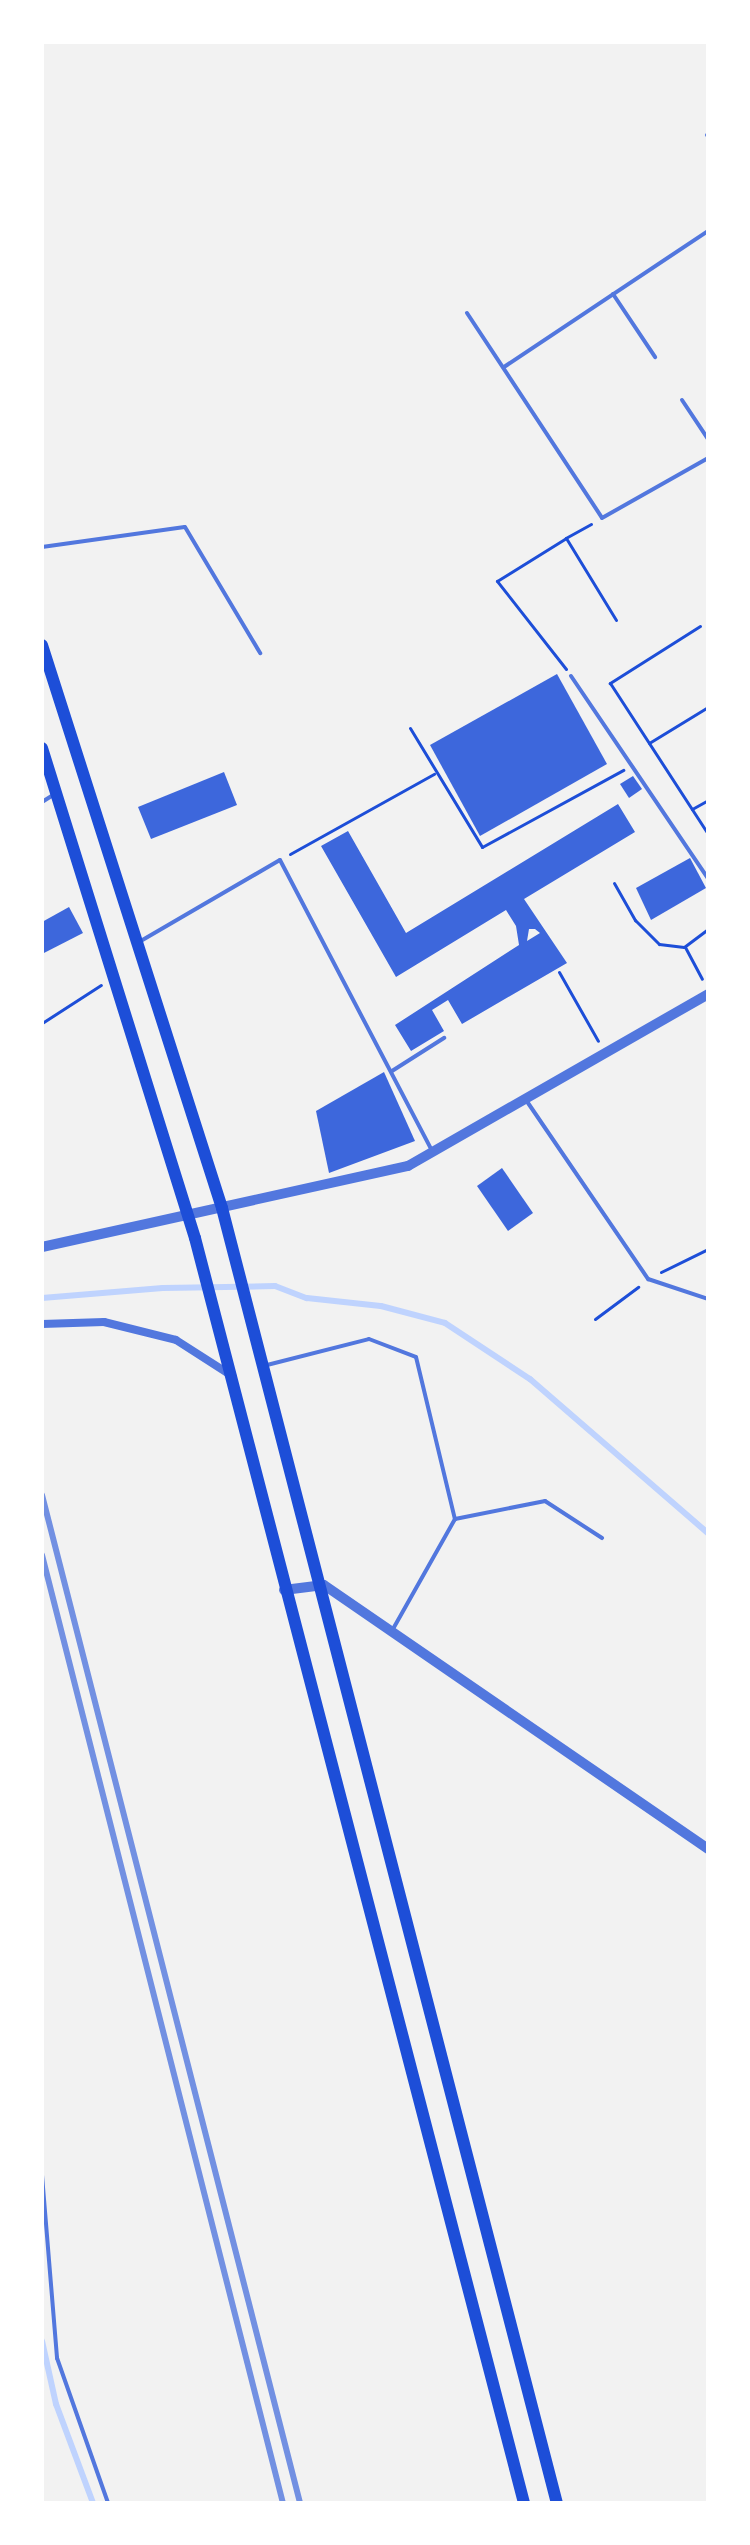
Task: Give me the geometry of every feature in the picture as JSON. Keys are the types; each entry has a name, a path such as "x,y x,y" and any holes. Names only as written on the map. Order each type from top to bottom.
{"main road":[{"path":"42,645 222,1208 261,1366 324,1585 557,2503"},
{"path":"42,748 188,1212 524,2503"}],"street":[{"path":"43,1247 188,1212 222,1208 408,1166 606,1055 708,992"},
{"path":"42,1324 104,1322 176,1340 233,1376"},
{"path":"284,1590 324,1585 708,1849"}],"lane":[{"path":"504,367 708,231"},
{"path":"613,294 655,357"},
{"path":"467,313 602,518 708,458"},
{"path":"682,400 708,439"},
{"path":"42,547 185,527 260,653"},
{"path":"571,676 708,878"},
{"path":"42,802 57,793"},
{"path":"137,943 280,860 433,1153"},
{"path":"391,1071 444,1038"},
{"path":"526,1100 648,1279 708,1299"},
{"path":"261,1366 369,1339 416,1357 455,1519 391,1631"},
{"path":"455,1519 545,1501 602,1538"},
{"path":"42,2175 57,2358 108,2503"}],"path":[{"path":"571,676 497,581 602,518"},
{"path":"566,538 616,620"},
{"path":"700,626 610,683 708,834"},
{"path":"649,743 708,707"},
{"path":"410,728 482,847 630,766"},
{"path":"280,860 435,773"},
{"path":"692,809 708,800"},
{"path":"614,883 635,920 659,944 684,947 708,929"},
{"path":"684,947 708,992"},
{"path":"559,972 606,1055"},
{"path":"42,1023 114,976"}],"building":[{"path":"557,674 607,764 480,836 430,745"},
{"path":"224,772 237,805 151,839 138,807"},
{"path":"633,776 642,789 629,798 620,784"},
{"path":"618,804 635,832 524,899 567,963 462,1024 448,1000 432,1010 444,1031 411,1051 395,1025 519,945 516,926 506,910 396,977 321,846 348,831 406,933","holes":["529,929 540,933 527,941"]},
{"path":"690,858 706,888 651,920 636,888"},
{"path":"69,907 83,933 42,954 42,922"},
{"path":"384,1072 415,1141 329,1173 316,1111"},
{"path":"502,1168 533,1213 508,1231 477,1186"}],"waterway":[{"path":"42,1298 163,1288 275,1286 307,1298 381,1306 445,1323 530,1379 708,1533"},
{"path":"42,2341 56,2404 93,2503"}],"railway":[{"path":"42,1495 300,2503"},
{"path":"42,1555 283,2503"}]}
